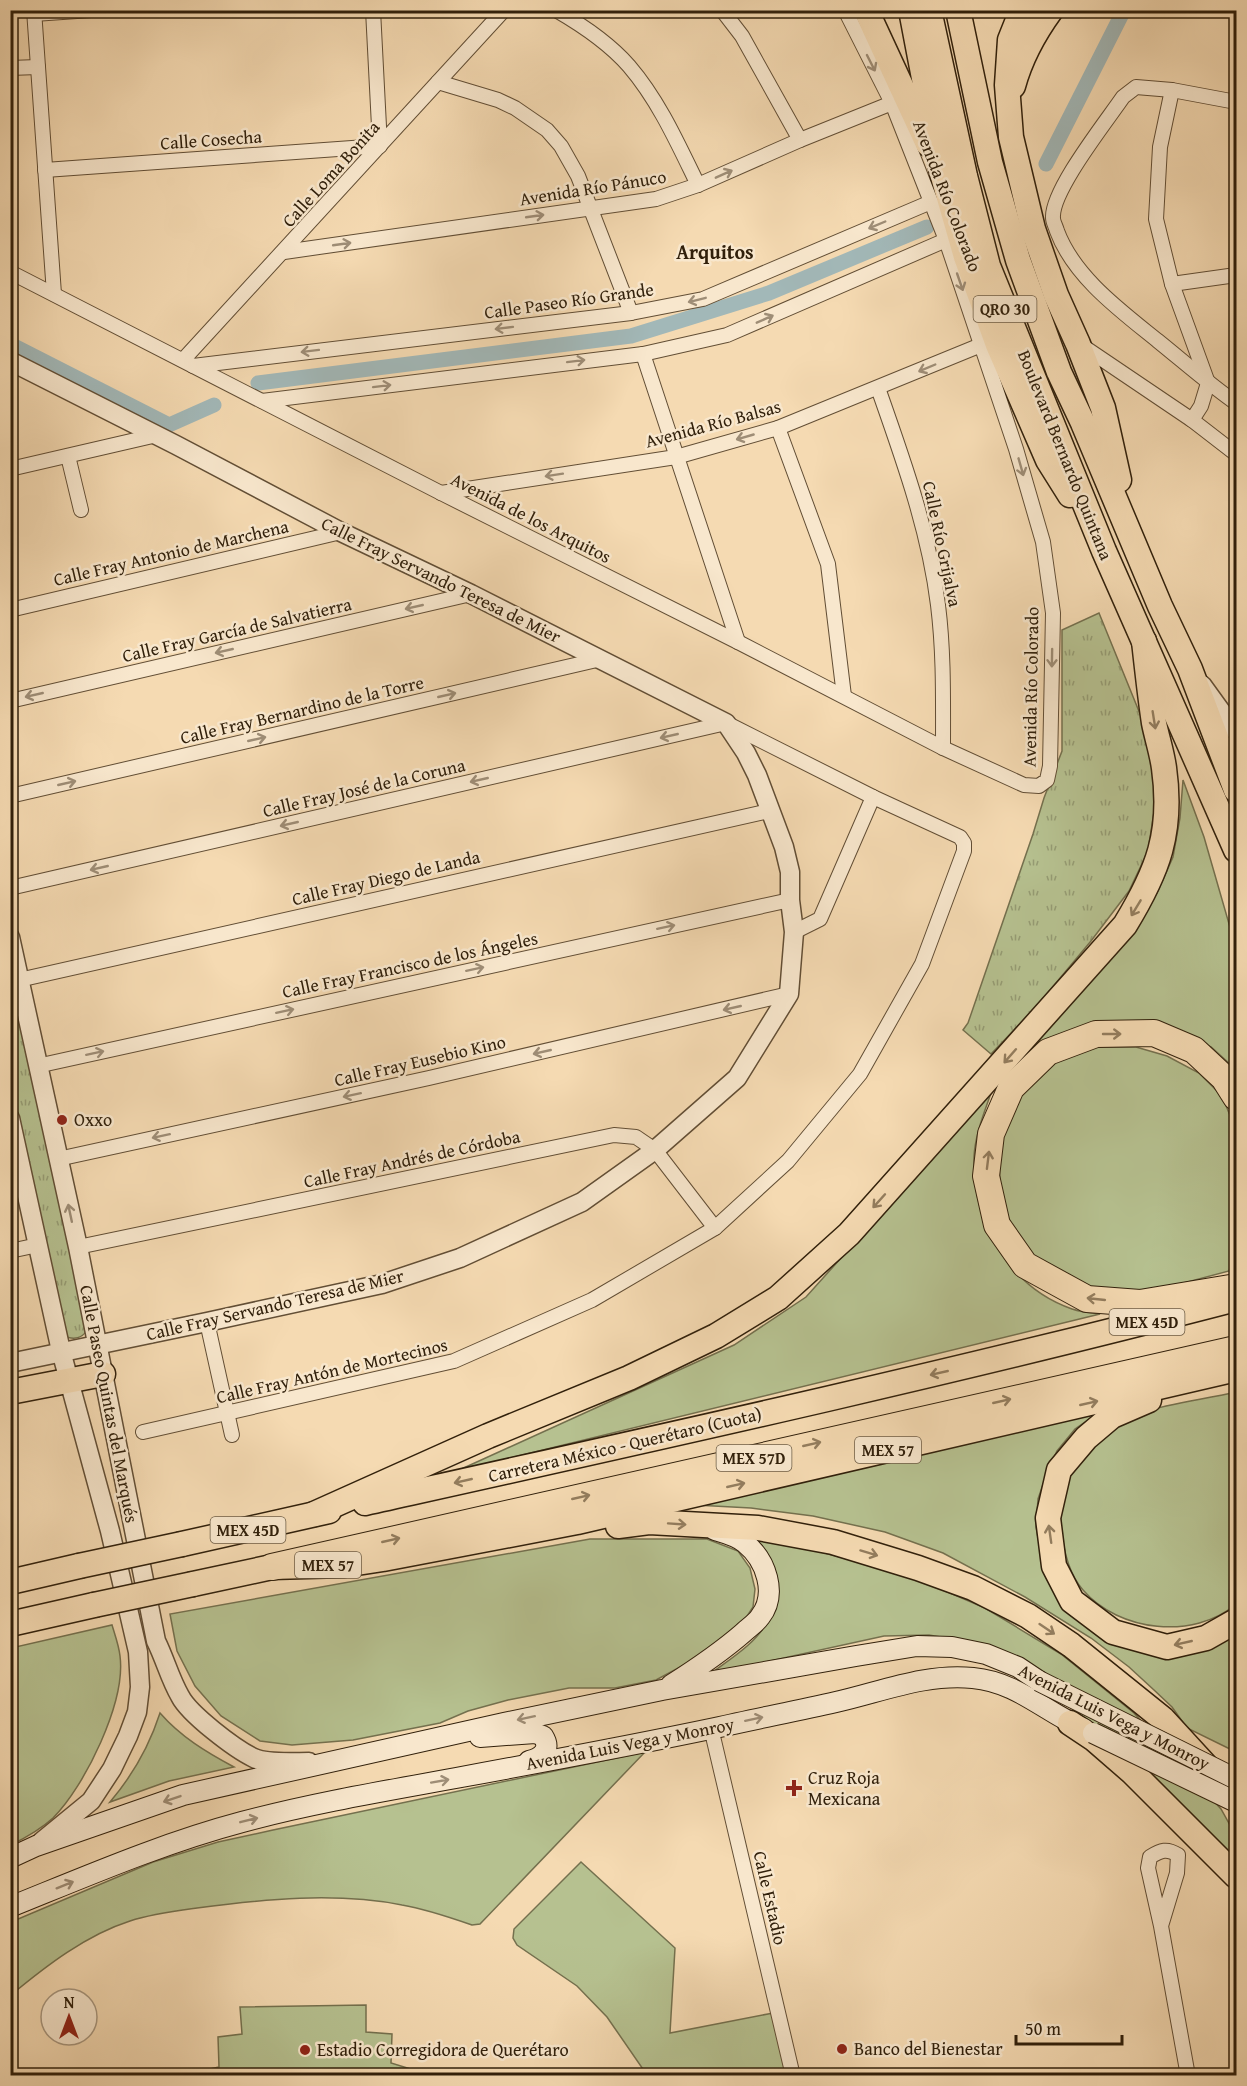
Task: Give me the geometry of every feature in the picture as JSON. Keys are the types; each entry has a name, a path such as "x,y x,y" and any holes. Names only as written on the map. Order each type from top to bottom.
{"highway":[{"path":"866,10 942,173"},
{"path":"911,10 942,173 966,257 998,345 1048,460 1101,542"},
{"name":"Boulevard Bernardo Quintana","path":"929,10 965,176 988,266 1101,542 1203,770 1236,850"},
{"name":"Boulevard Bernardo Quintana","path":"958,10 990,162 1018,260 1059,372 1083,423 1160,606 1190,669 1236,790"},
{"path":"1022,10 1010,40 1007,85 1011,137 1033,229 1056,295 1103,408 1130,533"},
{"path":"1008,102 1016,76 1040,25 1051,10"},
{"path":"314,1515 488,1437 629,1378 716,1336 778,1298 849,1234 1125,925 1146,890 1161,853 1167,809 1164,767 1154,724 1144,641"},
{"path":"1236,1097 1224,1078 1194,1050 1154,1033 1096,1034 1048,1052 1011,1088 991,1134 986,1176 997,1225 1025,1265 1087,1299 1140,1303 1236,1287"},
{"name":"Carretera México - Querétaro (Cuota)","path":"10,1582 844,1396 1058,1346 1236,1299"},
{"name":"MEX 57D","path":"272,1567 1236,1348"},
{"name":"MEX 57","path":"272,1567 344,1565 577,1522 1236,1369"},
{"path":"10,1392 103,1374"},
{"path":"1199,1377 1112,1416 1086,1438 1059,1470 1048,1518 1054,1566 1072,1601 1113,1632 1167,1647 1206,1638 1236,1621"},
{"path":"577,1522 611,1527 649,1522 707,1527 758,1528 833,1542 918,1568 973,1588 1028,1616 1071,1645 1163,1719 1214,1773 1236,1811"},
{"name":"MEX 45D","path":"13,1623 272,1567"},
{"path":"1070,1723 1132,1772 1236,1876"}],"main road":[{"path":"662,1690 708,1661 760,1618 766,1608 769,1592 766,1574 760,1560 744,1541 707,1527"},
{"name":"Avenida Luis Vega y Monroy","path":"10,1858 36,1846 183,1795 430,1738 662,1690 917,1646 952,1647 986,1654 1018,1667 1039,1681 1236,1779"},
{"name":"Avenida Luis Vega y Monroy","path":"10,1907 164,1846 241,1822 321,1802 711,1728 834,1702 918,1681 949,1677 975,1678 1016,1689 1070,1723 1236,1802"},
{"path":"430,1738 535,1733 543,1736 547,1744 539,1758 503,1769"}],"street":[{"path":"54,294 34,12 91,10"},
{"path":"373,10 380,146"},
{"name":"Calle Loma Bonita","path":"188,363 284,252 504,10"},
{"path":"556,10 586,28 629,66 667,121 698,185"},
{"path":"722,10 742,36 800,140"},
{"name":"Avenida Río Colorado","path":"845,10 892,103 946,240 1016,448 1043,542 1053,613 1050,766 1047,780 1039,786"},
{"path":"10,69 38,67"},
{"path":"438,82 498,100 515,108 547,130 561,146 578,176 631,313"},
{"path":"1236,102 1173,90 1136,87 1124,97 1062,186 1053,218 1061,240 1076,265 1116,305 1208,383 1236,403"},
{"path":"1173,90 1160,147 1156,219 1172,284 1208,383 1201,406 1192,420"},
{"name":"Avenida Río Pánuco","path":"284,252 656,199 698,185 892,103"},
{"name":"Calle Cosecha","path":"45,170 380,146"},
{"name":"Calle Paseo Río Grande","path":"188,363 631,313 703,299 931,202"},
{"path":"262,401 643,354 727,335 946,240"},
{"name":"Avenida de los Arquitos","path":"10,272 943,748 1024,785 1039,786"},
{"path":"1172,284 1236,275"},
{"path":"1078,344 1192,420 1236,454"},
{"name":"Avenida Río Balsas","path":"441,493 676,457 778,428 981,345"},
{"path":"643,354 738,642"},
{"name":"Calle Fray Servando Teresa de Mier","path":"10,361 341,532 471,594 873,797 960,837 964,843"},
{"name":"Calle Río Grijalva","path":"878,388 907,470 928,548 938,604 944,666 943,748"},
{"path":"778,428 828,564 844,696"},
{"path":"10,469 157,435"},
{"path":"68,456 81,510"},
{"name":"Calle Fray Antonio de Marchena","path":"10,610 341,532"},
{"name":"Calle Fray García de Salvatierra","path":"10,701 471,594"},
{"name":"Calle Fray Bernardino de la Torre","path":"10,796 601,659"},
{"path":"1190,669 1236,732"},
{"name":"Calle Fray Servando Teresa de Mier","path":"10,1363 382,1284 460,1258 582,1202 655,1150 737,1078 789,994 794,932 788,864 784,846 757,775 746,753 726,723"},
{"name":"Calle Fray José de la Coruna","path":"10,888 726,723"},
{"path":"794,932 820,919 873,797"},
{"name":"Calle Fray Diego de Landa","path":"15,980 769,811"},
{"name":"Calle Fray Antón de Mortecinos","path":"143,1432 454,1361 592,1300 715,1228 788,1161 860,1074 922,964 964,851 964,843"},
{"name":"Calle Fray Francisco de los Ángeles","path":"37,1066 790,900"},
{"name":"Calle Paseo Quintas del Marqués","path":"10,937 15,980 78,1247 156,1641 180,1698 197,1716 223,1737 255,1759 332,1762"},
{"name":"Calle Fray Eusebio Kino","path":"58,1159 429,1078 789,994"},
{"name":"Calle Paseo Quintas del Marqués","path":"10,1118 13,1144 61,1351 110,1531 138,1652 140,1687 137,1712 112,1769 91,1801 36,1846"},
{"name":"Calle Fray Andrés de Córdoba","path":"78,1247 614,1135 636,1137 655,1150 715,1228"},
{"path":"10,1251 38,1245"},
{"path":"207,1322 232,1435"},
{"name":"Calle Estadio","path":"711,1728 793,2076"},
{"path":"1161,1926 1177,1873 1178,1855 1171,1850 1161,1850 1150,1857 1148,1868 1161,1926 1188,2076"}],"green space":[{"path":"1099,613 1149,736 1156,798 1148,851 1129,891 1091,941 1035,1008 991,1054 963,1030 968,1023 1062,751 1062,630"},
{"path":"1183,780 1204,837 1236,948 1236,1073 1232,1066 1211,1047 1184,1035 1066,1032 1022,1058 1137,925 1157,893 1173,857 1180,818"},
{"path":"10,1007 19,1010 89,1327 78,1338 62,1335 11,1089"},
{"path":"1091,1047 1136,1047 1167,1056 1199,1073 1222,1096 1236,1130 1236,1248 1229,1271 1165,1288 1117,1294 1075,1284 1043,1267 1018,1237 1001,1203 999,1161 1003,1128 1020,1093 1054,1063"},
{"path":"992,1090 978,1131 974,1157 975,1181 988,1228 999,1249 1013,1268 1030,1285 1050,1299 1072,1309 1100,1314 457,1471 734,1345 806,1297"},
{"path":"1236,1392 1236,1604 1219,1615 1199,1623 1179,1626 1157,1626 1116,1615 1098,1604 1083,1590 1067,1560 1061,1526 1061,1511 1070,1476 1095,1440 1131,1417 1166,1406"},
{"path":"1105,1408 1075,1429 1057,1451 1047,1473 1038,1499 1036,1527 1042,1559 1096,1630 1223,1642 1236,1635 1236,1752 1187,1728 1172,1707 1154,1690 1129,1667 1091,1638 1025,1597 943,1553 885,1532 813,1516 751,1508 695,1505"},
{"path":"754,1538 817,1551 906,1574 985,1608 1061,1654 1134,1713 1221,1809 1236,1836 1236,1866 1191,1820 1024,1662 969,1642 929,1635 884,1636 710,1674 750,1643 769,1618 774,1579 772,1565"},
{"path":"590,1539 707,1539 738,1551 750,1568 755,1589 753,1607 742,1624 697,1658 656,1680 615,1688 569,1688 508,1700 468,1711 440,1723 353,1740 292,1745 260,1741 221,1716 195,1686 177,1651 170,1614"},
{"path":"112,1625 119,1652 120,1675 117,1696 101,1742 78,1786 53,1818 33,1833 11,1845 11,1648"},
{"path":"160,1713 194,1743 234,1767 169,1781 110,1802 139,1760"},
{"path":"645,1752 480,1924 472,1925 411,1907 352,1899 300,1898 172,1912 146,1916 98,1934 52,1963 11,1995 11,1922 153,1862 218,1842"},
{"path":"581,1862 675,1948 670,2033 773,2013 788,2075 647,2075 607,2017 577,1986 517,1945 513,1938 514,1929"},
{"name":"Estadio Corregidora de Querétaro","path":"366,2005 366,2032 392,2034 391,2063 430,2075 183,2075 219,2067 218,2037 242,2034 240,2007"}],"waterway":[{"path":"1046,164 1124,10"},
{"path":"258,383 631,336 769,293 927,227"},
{"path":"10,344 169,425 214,405"}],"place":[{"name":"Oxxo","path":"62,1120"},
{"name":"Cruz Roja Mexicana","path":"794,1788"},
{"name":"Banco del Bienestar","path":"842,2049"},
{"name":"Estadio Corregidora de Querétaro","path":"305,2050"}],"district":[{"name":"Arquitos","path":"715,252"}]}
